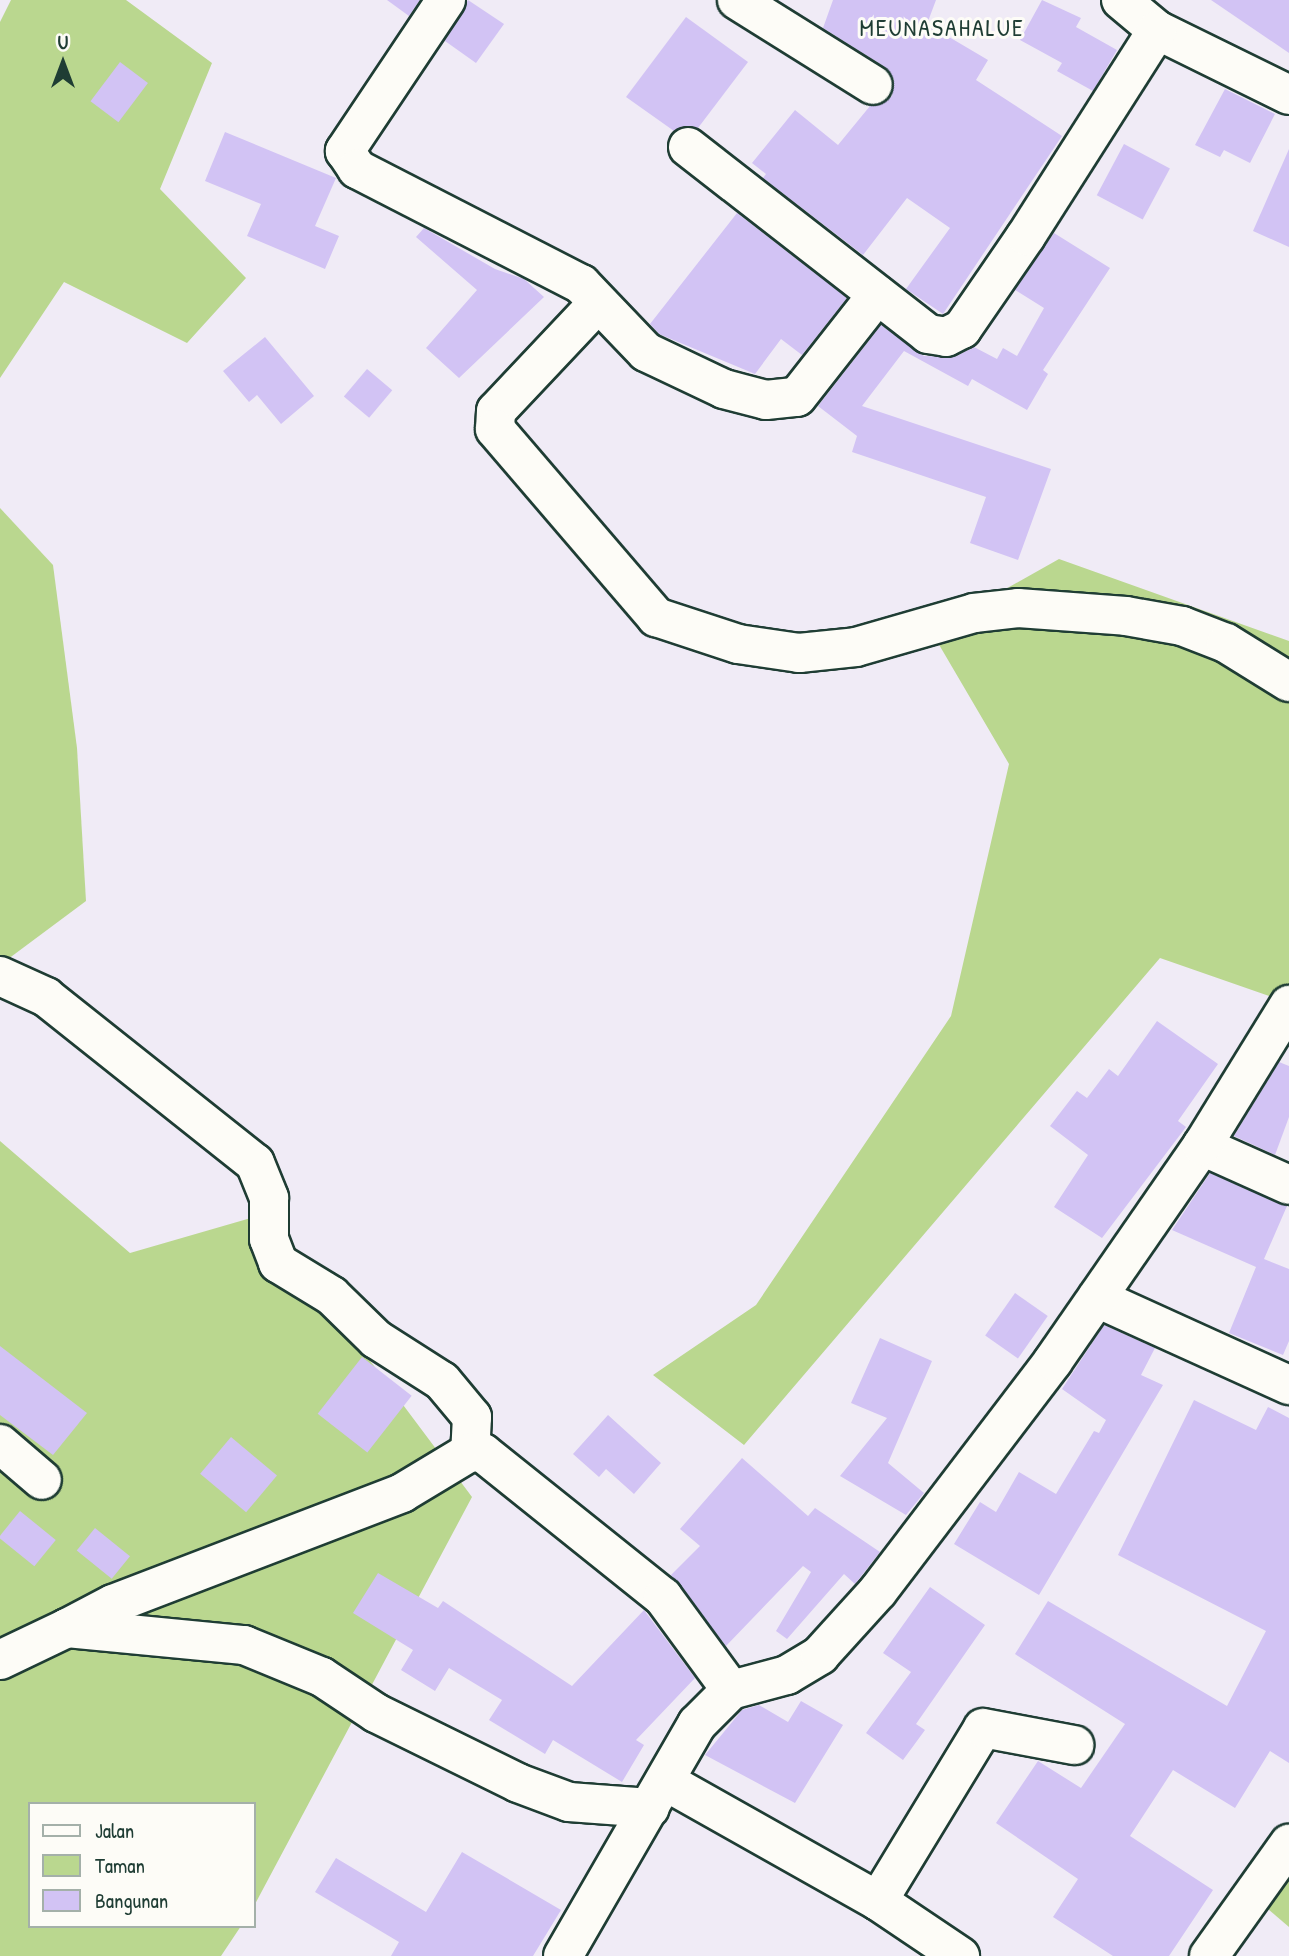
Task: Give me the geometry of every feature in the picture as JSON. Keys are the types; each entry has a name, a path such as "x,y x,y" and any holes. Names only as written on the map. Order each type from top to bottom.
{"street":[{"path":"446,0 345,151 357,169 581,284 597,304 646,352 724,389 779,402 797,397 877,295"},
{"path":"737,0 873,85"},
{"path":"688,147 928,334 946,337 962,329 1135,9 1289,94"},
{"path":"597,304 496,411 495,429 656,617 738,644 799,653 856,647 974,612 1018,608 1099,614 1182,626 1226,643 1289,682"},
{"path":"0,976 46,997 255,1163 269,1199 269,1239 278,1263 332,1296 376,1339 442,1381 472,1418 470,1452"},
{"path":"564,1956 698,1724 731,1690 787,1675 820,1656 878,1591 1097,1298 1202,1146 1289,1005"},
{"path":"1202,1146 1289,1185"},
{"path":"1097,1298 1289,1385"},
{"path":"0,1444 42,1480"},
{"path":"0,1660 113,1604 402,1493 470,1452 493,1458 663,1597 731,1690"},
{"path":"67,1628 244,1645 323,1676 376,1713 518,1783 569,1802 657,1794 878,1901 960,1956"},
{"path":"878,1901 983,1728 1074,1745"},
{"path":"1209,1956 1289,1844"}],"green space":[{"path":"11,0 126,0 212,63 160,189 246,278 187,343 64,282 0,378 0,22"},
{"path":"0,508 53,565 77,748 86,901 0,965"},
{"path":"1059,559 1289,641 1289,1003 1160,958 744,1445 653,1375 756,1305 951,1016 1009,764 931,631"},
{"path":"0,1141 130,1253 261,1215 472,1497 256,1902 256,1802 28,1802 28,1928 240,1928 221,1956 0,1956"},
{"path":"1289,1880 1289,1927 1268,1909"}],"building":[{"path":"387,0 420,0 409,16"},
{"path":"468,0 504,24 476,63 445,41"},
{"path":"833,0 936,0 927,24 988,60 976,80 1062,136 943,314 906,289 950,228 907,198 863,255 763,178 766,174 752,163 795,110 838,145 870,106 892,96 894,79 885,67 823,28"},
{"path":"1042,0 1081,18 1076,27 1117,50 1093,91 1057,71 1062,63 1020,40"},
{"path":"1211,0 1289,0 1289,53"},
{"path":"686,17 748,62 698,128 674,131 626,97"},
{"path":"120,62 148,83 118,122 91,101"},
{"path":"1225,89 1275,114 1250,163 1224,150 1220,157 1195,145"},
{"path":"225,132 336,178 315,226 339,236 325,269 247,236 261,204 205,181"},
{"path":"1124,144 1170,168 1143,220 1097,195"},
{"path":"1289,149 1289,247 1253,231"},
{"path":"737,213 847,298 802,355 781,339 755,374 659,334 650,324"},
{"path":"424,228 495,269 524,279 544,297 459,378 426,348 477,290 416,237"},
{"path":"1054,233 1110,268 1043,370 1048,374 1027,410 972,379 968,386 904,351 862,406 1051,469 1018,560 970,543 986,497 852,452 857,436 818,406 881,325 924,356 955,357 974,347 997,359 1003,348 1017,356 1044,308 1015,290"},
{"path":"265,337 314,396 281,424 257,395 249,402 223,371"},
{"path":"367,369 392,390 369,418 344,397"},
{"path":"1157,1021 1218,1064 1178,1121 1186,1127 1102,1238 1054,1207 1088,1155 1050,1126 1077,1091 1087,1098 1109,1069 1118,1076"},
{"path":"1279,1062 1289,1066 1289,1117 1275,1155 1234,1136"},
{"path":"1210,1173 1287,1206 1264,1259 1289,1269 1289,1341 1283,1355 1229,1333 1256,1267 1172,1230"},
{"path":"1015,1293 1048,1316 1018,1359 985,1336"},
{"path":"1104,1325 1155,1348 1141,1375 1163,1385 1039,1595 954,1544 980,1502 996,1512 1019,1472 1056,1494 1094,1431 1099,1433 1106,1420 1062,1389"},
{"path":"880,1338 932,1361 888,1463 924,1493 906,1515 840,1476 887,1418 851,1403"},
{"path":"0,1346 87,1413 53,1455 0,1415"},
{"path":"362,1357 412,1396 367,1453 318,1414"},
{"path":"1194,1400 1256,1430 1268,1407 1289,1418 1289,1763 1270,1751 1235,1808 1173,1770 1130,1836 1213,1890 1169,1956 1113,1956 1053,1917 1078,1879 996,1823 1038,1761 1081,1788 1125,1724 1015,1654 1048,1601 1227,1706 1266,1631 1118,1555"},
{"path":"608,1415 661,1463 634,1494 606,1469 599,1477 573,1454"},
{"path":"231,1437 277,1476 246,1512 200,1474"},
{"path":"742,1458 808,1516 815,1508 880,1552 855,1584 844,1574 787,1639 776,1631 811,1572 803,1566 726,1646 671,1575 700,1546 680,1529"},
{"path":"20,1511 56,1540 34,1566 0,1539"},
{"path":"95,1528 130,1556 112,1579 77,1551"},
{"path":"378,1573 438,1608 443,1601 572,1686 644,1610 695,1678 636,1740 644,1745 622,1782 553,1740 545,1754 489,1720 502,1700 449,1668 435,1691 401,1670 413,1650 353,1613"},
{"path":"930,1587 985,1625 916,1724 925,1730 903,1760 866,1733 911,1672 883,1653"},
{"path":"801,1701 843,1725 795,1803 705,1755 742,1710 759,1705 788,1722"},
{"path":"462,1852 561,1910 533,1956 391,1956 399,1942 315,1892 336,1858 426,1912"}],"district":[{"name":"MEUNASAHALUE","path":"942,28"}]}
